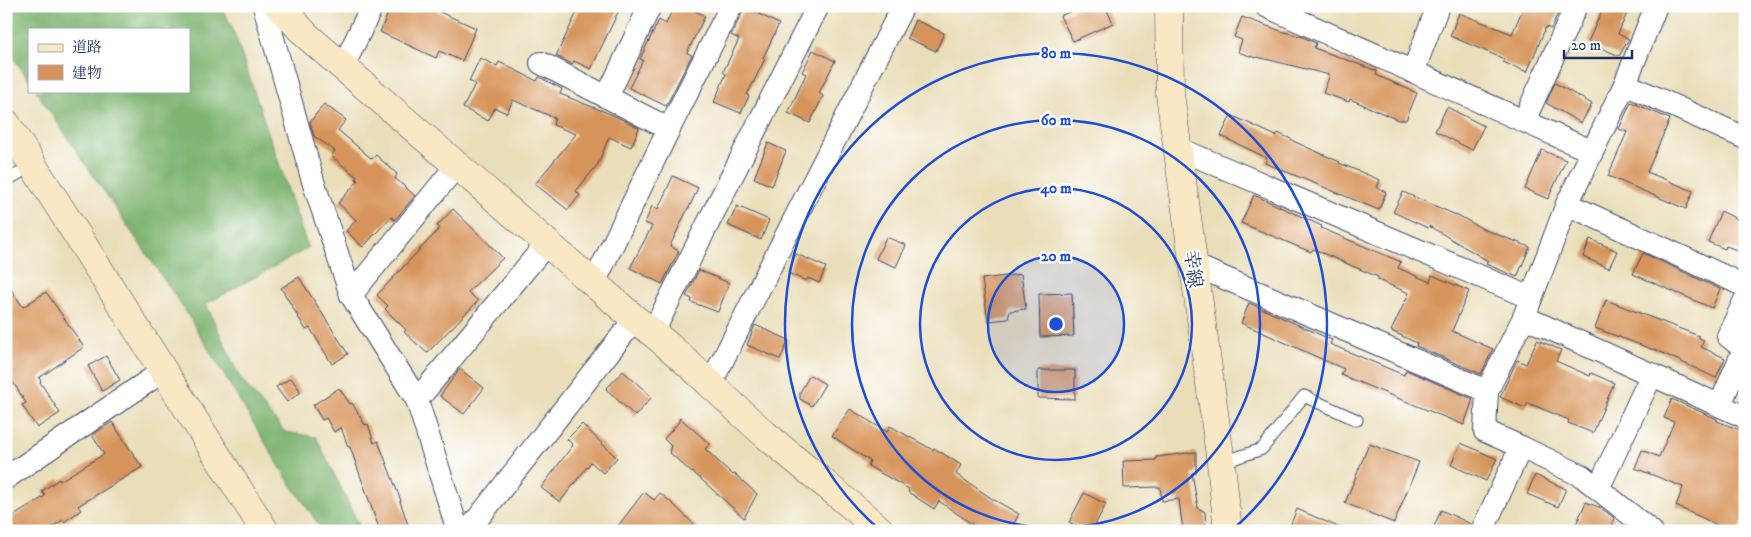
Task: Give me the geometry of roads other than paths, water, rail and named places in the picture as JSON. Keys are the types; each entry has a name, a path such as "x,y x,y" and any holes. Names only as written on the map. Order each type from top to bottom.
{"street":[{"path":"264,6 313,181 351,295 417,400 458,531"},
{"path":"279,6 307,36 711,383 765,434 881,531"},
{"path":"343,67 372,6"},
{"path":"607,97 650,6"},
{"path":"594,283 731,6"},
{"path":"468,531 644,325 818,6"},
{"path":"711,383 903,6"},
{"name":"幸線","path":"1169,6 1170,94 1221,463 1228,531"},
{"path":"1266,6 1591,151"},
{"path":"1413,72 1438,6"},
{"path":"1524,122 1576,6"},
{"path":"1650,531 1582,476 1484,431 1487,391 1527,307 1567,204 1625,84 1656,6"},
{"path":"541,63 669,129"},
{"path":"1625,84 1745,138"},
{"path":"6,123 261,529"},
{"path":"1177,148 1527,307 1652,374 1745,416"},
{"path":"351,295 457,165"},
{"path":"1567,204 1745,286"},
{"path":"417,400 547,243"},
{"path":"1194,265 1487,391"},
{"path":"1720,405 1744,349 1728,336 1745,300"},
{"path":"9,469 163,371"},
{"path":"1598,489 1652,374"},
{"path":"1482,531 1522,447"}],"lane":[{"path":"6,181 33,165"},
{"path":"1221,463 1262,449 1304,396 1357,420"}]}
